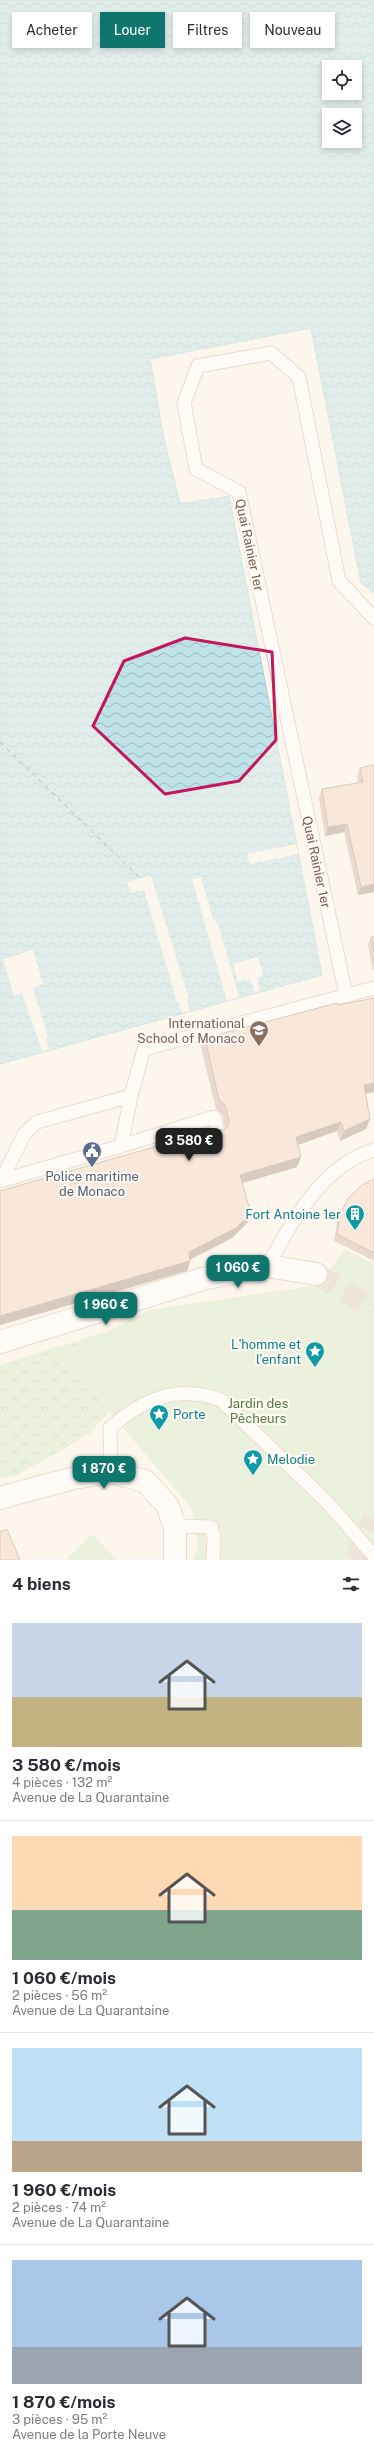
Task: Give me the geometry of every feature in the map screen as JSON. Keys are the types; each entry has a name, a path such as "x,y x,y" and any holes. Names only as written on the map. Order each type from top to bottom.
{"street":[{"path":"0,1342 202,1279 268,1266 316,1274"},
{"path":"0,1498 74,1478 111,1472 145,1481 167,1505 175,1526 175,1560"}],"lane":[{"name":"Quai Rainier 1er","path":"346,995 239,492 196,469 184,403 198,366 271,353 299,377 340,581 374,618"},
{"path":"121,1146 131,1096 144,1049 374,988"},
{"path":"0,1181 25,1133 37,1122 131,1096"},
{"path":"0,1181 214,1117 218,1132"},
{"path":"268,1266 282,1240 316,1192 334,1173 352,1159 374,1150"},
{"path":"111,1472 110,1428 125,1414 141,1404 158,1398 177,1394 210,1396 221,1400 329,1504 374,1556"},
{"path":"175,1526 211,1526 214,1537 213,1560"}],"highlighted area":[{"path":"185,638 272,652 276,740 239,781 165,794 93,726 124,661"}],"green space":[{"name":"Jardin des Pêcheurs","path":"345,1249 374,1264 374,1560 193,1560 198,1547 192,1509 61,1355 149,1310 318,1285"},
{"path":"156,1316 129,1388 91,1433 18,1475 0,1479 0,1365"},
{"path":"92,1534 117,1560 65,1560"}],"water":[{"path":"0,0 374,0 374,593 361,583 311,328 150,359 164,439 180,504 229,496 322,975 0,1064"}],"pier":[{"path":"296,844 298,854 250,864 247,854"},
{"path":"151,876 189,999 187,1000 190,1011 182,1013 179,1002 177,1002 144,890 131,893 127,882"},
{"path":"201,877 213,919 218,924 239,997 227,1001 192,879"},
{"path":"33,950 43,984 33,988 48,1037 46,1039 49,1049 42,1051 22,993 14,996 3,959"},
{"path":"258,957 263,975 257,977 260,991 255,993 250,979 238,981 233,964"}],"building":[{"path":"374,765 374,884 361,887 347,824 328,827 322,789 363,782 360,768"},
{"path":"371,937 374,937 374,952"},
{"path":"374,998 374,1083 364,1085 370,1119 344,1131 341,1122 296,1137 301,1157 240,1175 251,1214 236,1228 189,1252 190,1261 0,1316 0,1191 217,1129 224,1130 229,1125 229,1120 225,1105 219,1100 205,1038 337,1003 338,1005"},
{"name":"Fort Antoine 1er","path":"374,1179 374,1253 337,1234 340,1215 348,1198 362,1185"},
{"path":"7,1529 20,1560 0,1560 0,1532"}],"ferry route":[{"path":"0,742 140,878"}],"tunnel":[{"path":"316,1274 374,1308"},
{"path":"355,1560 374,1518"}],"place":[{"name":"International School of Monaco","path":"259,1047"},
{"name":"Police maritime de Monaco","path":"92,1168"},
{"name":"Fort Antoine 1er","path":"355,1231"},
{"name":"L'homme et l'enfant","path":"315,1368"},
{"name":"Porte","path":"159,1431"},
{"name":"Melodie","path":"253,1476"}]}
